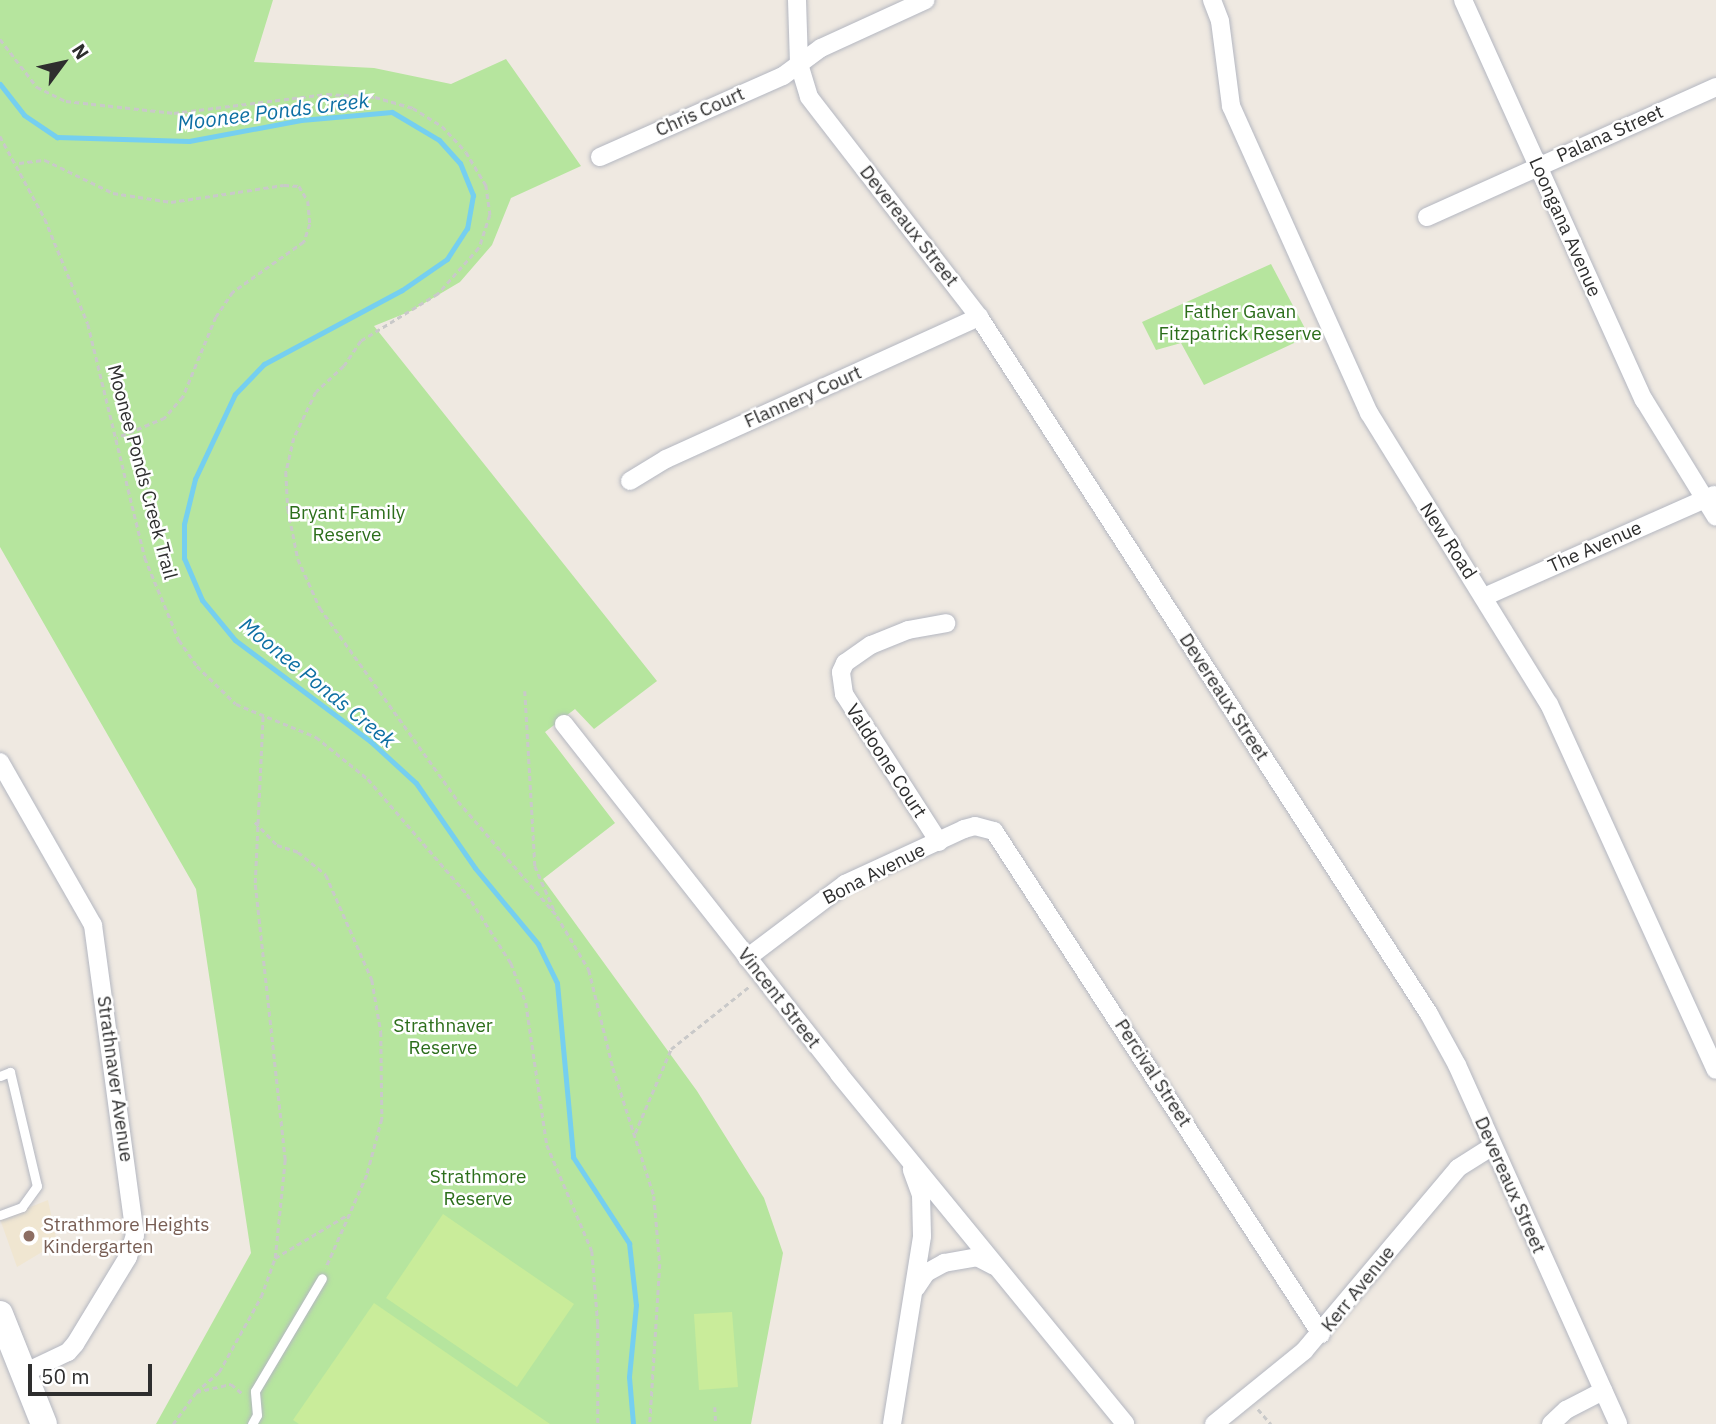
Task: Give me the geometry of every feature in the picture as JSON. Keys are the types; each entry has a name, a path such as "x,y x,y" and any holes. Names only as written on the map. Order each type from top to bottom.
{"main road":[{"path":"0,1314 44,1424"}],"street":[{"name":"Devereaux Street","path":"796,0 799,64 803,85 818,111 978,317 1429,1014 1493,1146 1618,1424"},
{"name":"Chris Court","path":"600,157 799,64 821,48 926,0"},
{"name":"New Road","path":"1212,0 1231,106 1370,414 1484,597 1570,743 1716,1070"},
{"name":"Loongana Avenue","path":"1463,0 1644,400 1712,495 1716,517"},
{"name":"Palana Street","path":"1427,217 1716,86"},
{"name":"Flannery Court","path":"630,481 666,459 978,317"},
{"name":"The Avenue","path":"1484,597 1712,495"},
{"name":"Valdoone Court","path":"939,842 844,694 841,671 845,663 871,645 908,630 946,623"},
{"name":"Vincent Street","path":"564,724 747,958 1125,1424"},
{"name":"Strathnaver Avenue","path":"0,762 93,925 135,1235 128,1257 68,1352 24,1373"},
{"name":"Bona Avenue","path":"747,958 834,890 975,826"},
{"name":"Percival Street","path":"975,826 994,831 1002,839 1321,1334"},
{"path":"892,1424 922,1236 921,1195 898,1146"},
{"name":"Kerr Avenue","path":"1214,1424 1321,1334 1458,1168 1493,1146"},
{"path":"913,1294 926,1273 944,1263 977,1257 998,1268"},
{"path":"1551,1424 1566,1410 1603,1391"}],"lane":[{"path":"0,1076 10,1072 37,1178 31,1198 0,1215"},
{"path":"252,1424 257,1415 255,1391 322,1278"}],"path":[{"path":"0,39 37,88 65,102 174,113 327,94 375,97 413,108 442,127 466,152 486,185 490,215 479,248 438,294 361,341 344,366 316,392 294,438 286,472 288,509 298,559 320,608 458,801 558,917"},
{"name":"Moonee Ponds Creek Trail","path":"0,136 18,163 88,324 145,558 179,639 223,694 263,716 316,737 368,779 467,894 511,963 526,1003 547,1145 592,1251 598,1324 597,1424"},
{"path":"18,163 45,160 113,192 171,202 284,185 299,186 308,201 310,224 304,242 233,292 216,317 183,397 165,418 117,438"},
{"path":"525,691 535,866 558,917 589,970 613,1068 654,1196 660,1264 650,1424"},
{"path":"173,1424 196,1392 230,1356 261,1297 275,1258 285,1160 254,884 255,822 263,716"},
{"path":"255,822 277,845 298,852 326,875 372,980 381,1032 382,1119 367,1175 322,1278"},
{"path":"635,1134 671,1049 750,986"},
{"path":"275,1258 348,1214"},
{"path":"196,1392 231,1384"},
{"path":"715,1407 716,1424"},
{"path":"1258,1409 1271,1424"}],"shaded area":[{"name":"Strathmore Heights Kindergarten","path":"48,1200 57,1243 17,1267 0,1219"}],"green space":[{"name":"Strathmore Reserve","path":"0,0 273,0 254,62 374,68 451,84 506,59 581,166 511,198 492,245 460,282 411,311 374,326 657,681 594,729 575,709 545,732 615,823 543,879 697,1091 764,1198 783,1253 751,1424 156,1424 251,1253 196,889 0,547"},
{"name":"Father Gavan Fitzpatrick Reserve","path":"1271,264 1309,336 1204,385 1181,343 1156,350 1142,322"},
{"path":"443,1214 574,1304 517,1387 386,1298"},
{"path":"374,1303 550,1424 299,1424 293,1420"},
{"path":"732,1312 738,1387 699,1390 694,1314"}],"waterway":[{"name":"Moonee Ponds Creek","path":"0,84 24,115 57,137 189,141 301,120 392,112 439,140 460,163 473,195 467,228 447,259 402,290 264,364 235,394 195,479 184,524 184,558 202,600 235,640 370,741 416,783 475,868 538,944 557,983 573,1157 629,1243 636,1305 629,1377 633,1424"}],"place":[{"name":"Strathmore Heights Kindergarten","path":"29,1236"}],"park label":[{"name":"Bryant Family Reserve","path":"347,524"},
{"name":"Strathnaver Reserve","path":"443,1037"}]}
